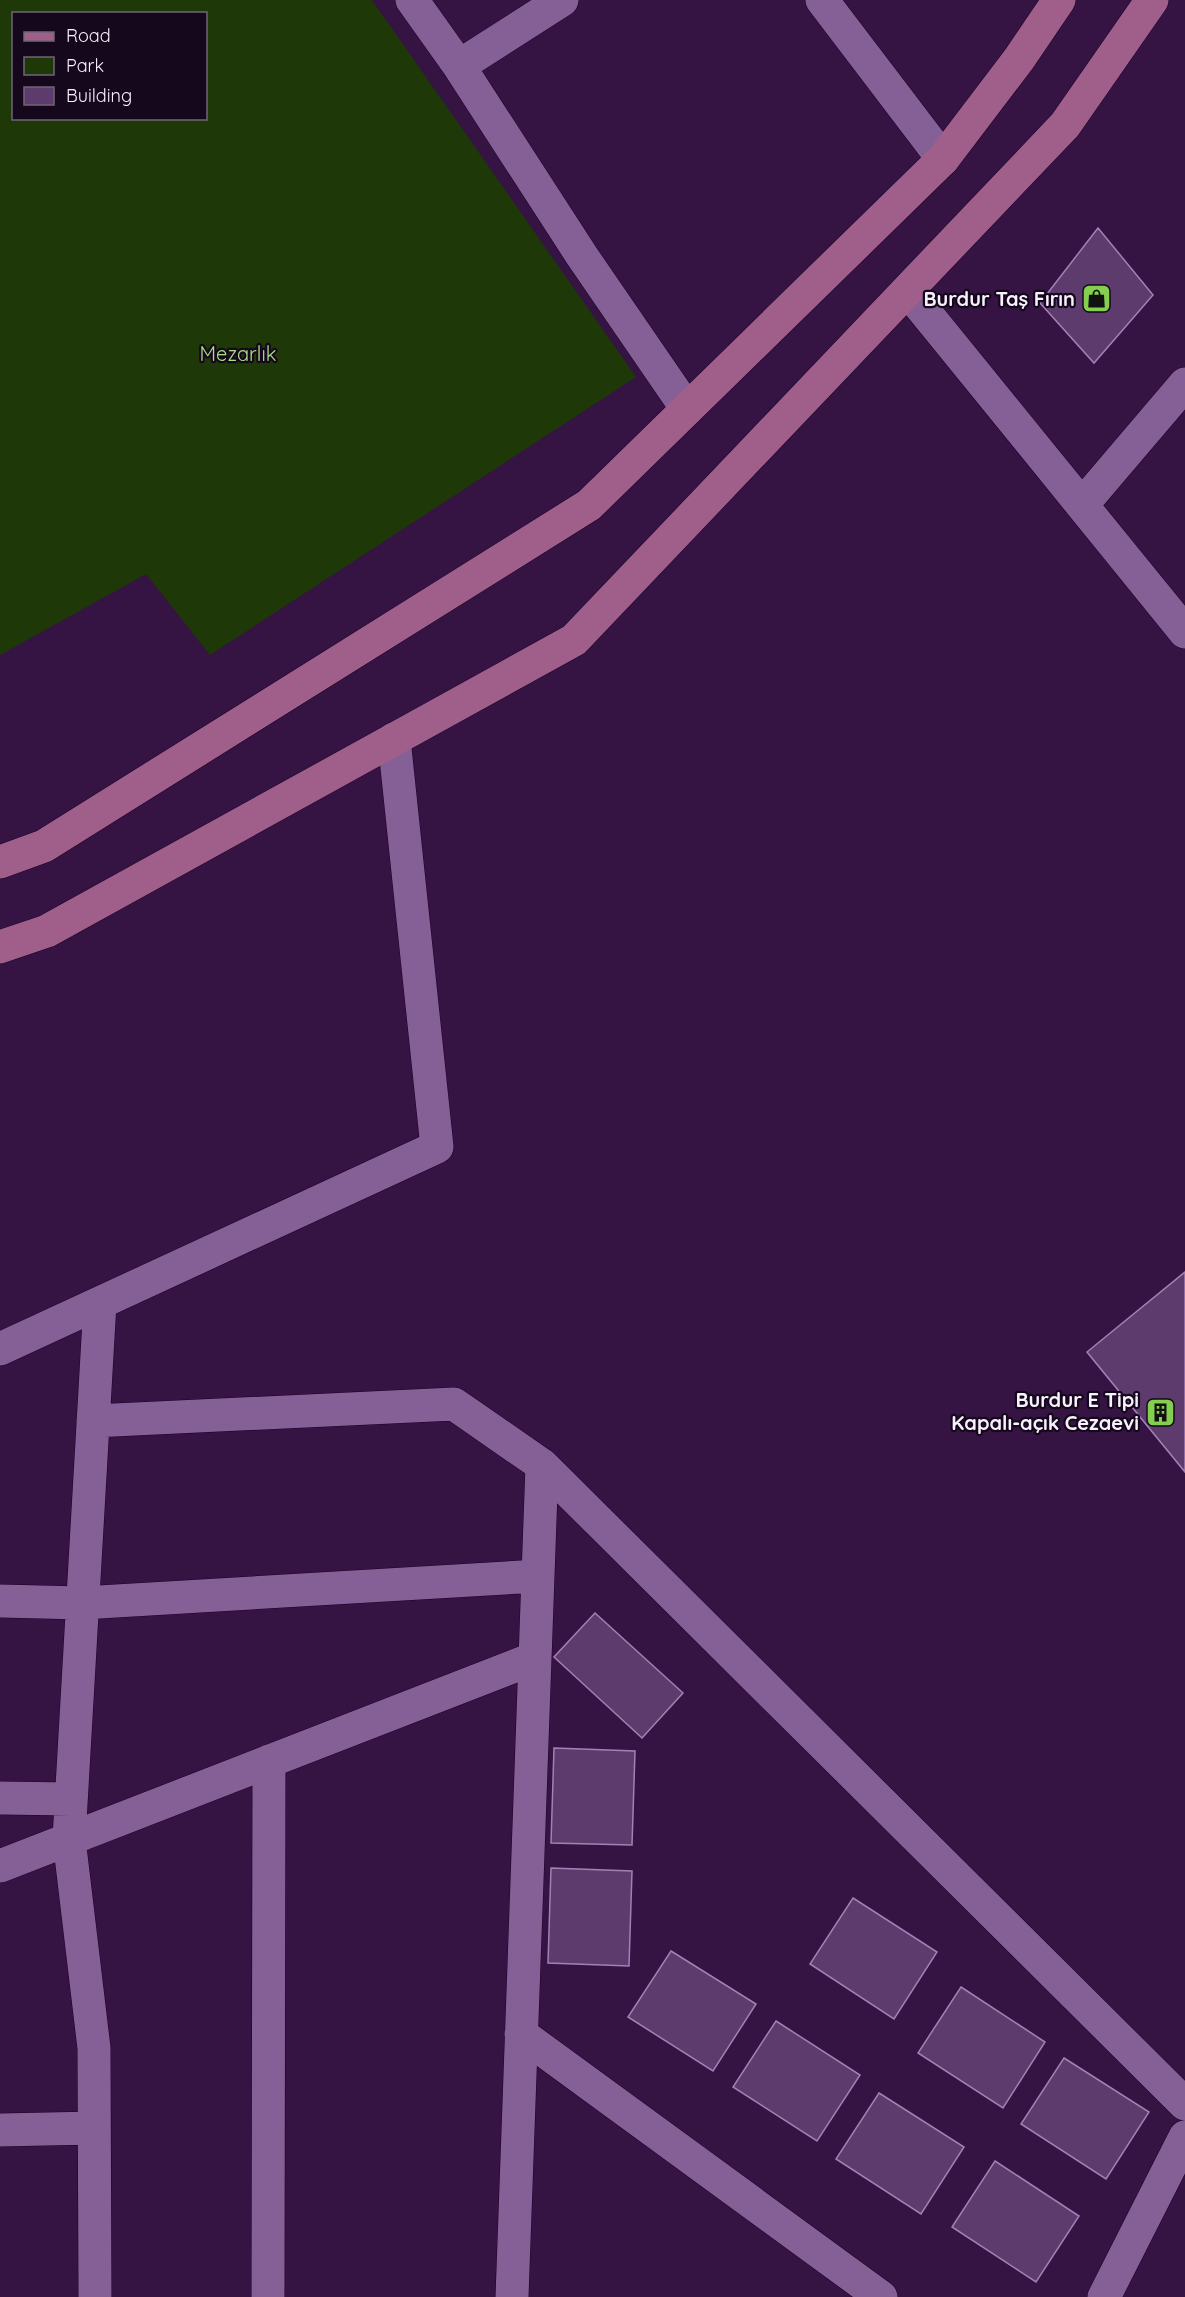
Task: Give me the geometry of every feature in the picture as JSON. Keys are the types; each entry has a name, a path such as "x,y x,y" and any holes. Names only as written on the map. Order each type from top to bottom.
{"main road":[{"path":"0,862 44,846 589,505 943,159 1019,59 1059,0"},
{"path":"0,947 47,931 574,640 1065,125 1152,0"}],"street":[{"path":"412,0 459,66 582,256 687,409"},
{"path":"459,66 562,0"},
{"path":"822,0 943,159"},
{"path":"908,291 1185,632"},
{"path":"1082,504 1185,384"},
{"path":"0,1349 436,1147 394,739"},
{"path":"95,2297 94,2048 69,1839 100,1303"},
{"path":"93,1421 454,1404 542,1465 1185,2104"},
{"path":"512,2297 542,1465"},
{"path":"0,1601 82,1603 538,1576"},
{"path":"0,1866 535,1658"},
{"path":"268,2297 269,1761"},
{"path":"0,1798 71,1799"},
{"path":"521,2034 881,2297"},
{"path":"0,2130 94,2128"},
{"path":"1104,2297 1185,2137"}],"green space":[{"name":"Mezarlık","path":"0,0 372,0 636,377 210,655 146,574 0,655"}],"building":[{"name":"Burdur Taş Fırın","path":"1098,228 1153,295 1094,363 1040,303"},
{"name":"Burdur E Tipi Kapalı-açık Cezaevi","path":"1185,1272 1185,1472 1087,1352"},
{"path":"595,1613 683,1693 642,1738 554,1657"},
{"path":"554,1748 635,1751 632,1845 551,1843"},
{"path":"551,1868 632,1871 629,1966 548,1963"},
{"path":"853,1898 937,1952 894,2019 810,1964"},
{"path":"671,1951 756,2004 713,2071 628,2017"},
{"path":"961,1987 1045,2042 1003,2108 918,2053"},
{"path":"776,2021 860,2075 817,2141 733,2087"},
{"path":"1064,2058 1149,2112 1106,2179 1021,2124"},
{"path":"879,2093 964,2147 921,2214 836,2159"},
{"path":"995,2161 1079,2216 1036,2282 952,2227"}],"place":[{"name":"Burdur Taş Fırın","path":"1096,299"},
{"name":"Burdur E Tipi Kapalı-açık Cezaevi","path":"1160,1412"}]}
